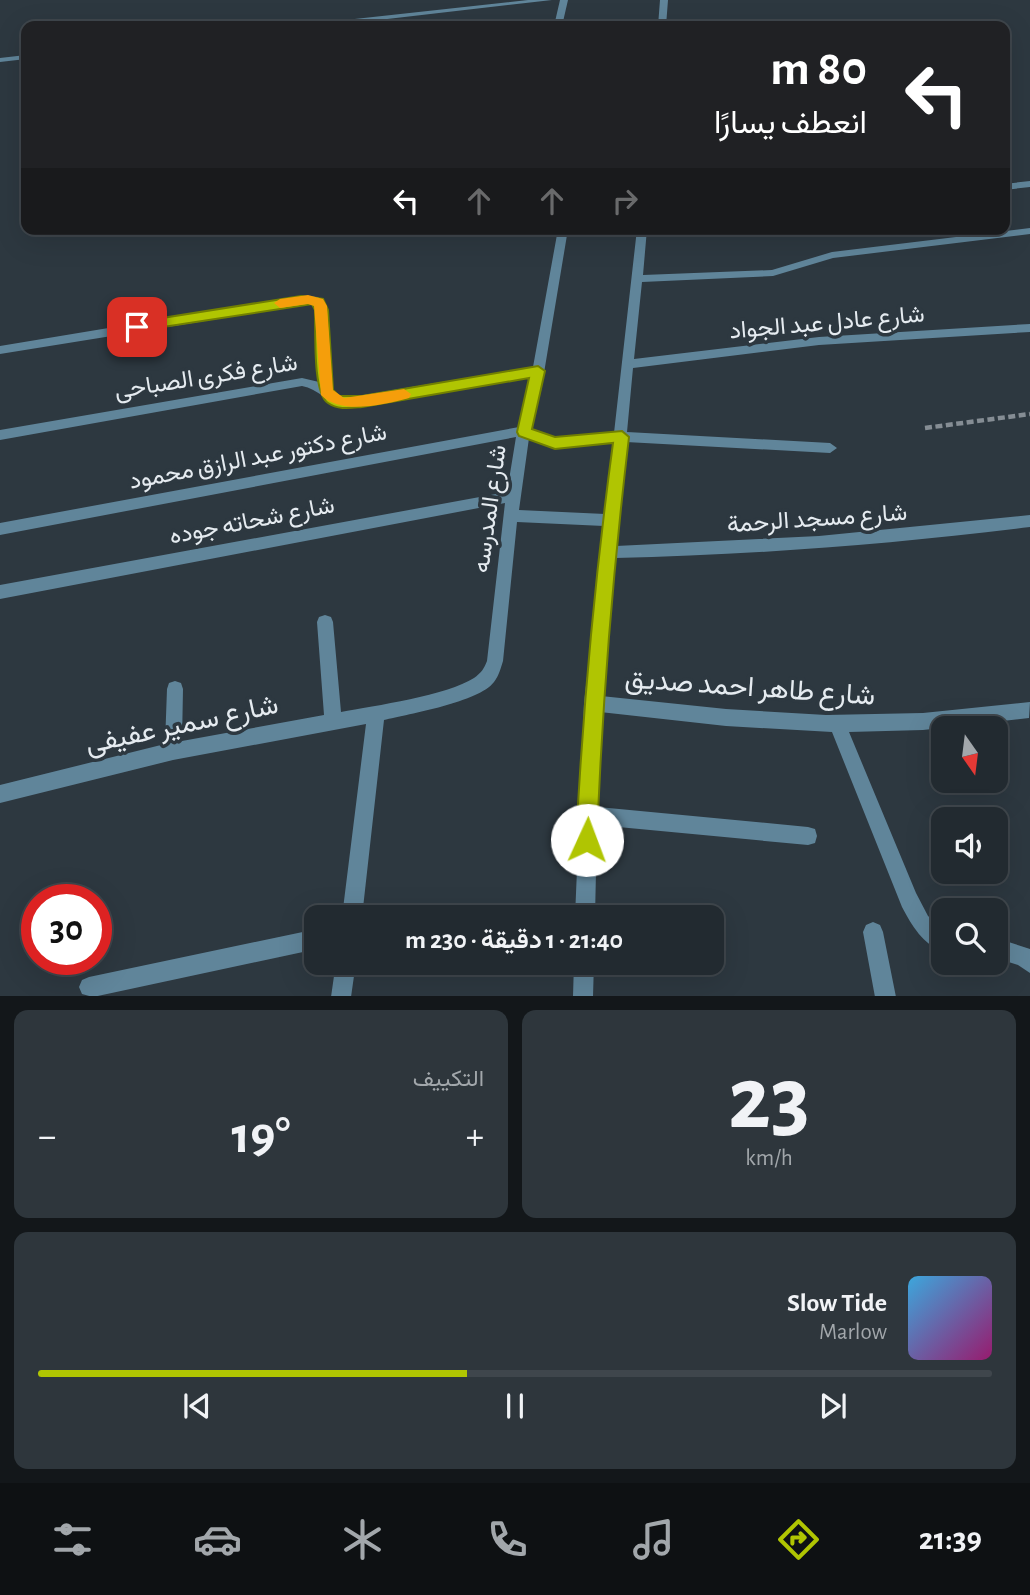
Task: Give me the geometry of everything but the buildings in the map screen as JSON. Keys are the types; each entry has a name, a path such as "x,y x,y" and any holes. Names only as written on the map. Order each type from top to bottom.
{"street":[{"path":"355,21 548,0"},
{"path":"559,21 564,0"},
{"path":"662,21 664,0"},
{"path":"0,60 21,58"},
{"path":"1010,186 1030,184"},
{"path":"1010,233 1030,231"},
{"name":"شارع المدرسه","path":"376,715 463,692 489,676 495,661 513,496 562,235"},
{"path":"585,905 593,703 641,235"},
{"path":"636,279 773,273 832,255 997,235"},
{"path":"0,349 314,300 322,310 326,392"},
{"name":"شارع عادل عبد الجواد","path":"628,364 819,341 1030,328"},
{"name":"شارع فكرى الصباحى","path":"0,435 302,382 319,386 334,400 344,403 538,371"},
{"path":"524,432 555,443 622,437 830,448"},
{"name":"شارع دكتور عبد الرازق محمود","path":"0,529 524,432"},
{"name":"شارع شحاته جوده","path":"0,592 513,496"},
{"path":"510,516 611,520"},
{"name":"شارع مسجد الرحمة","path":"607,552 772,546 926,534 1030,521"},
{"path":"325,622 333,722"},
{"path":"173,751 175,689"},
{"name":"شارع طاهر احمد صديق","path":"593,703 768,722 837,724 946,721 1029,710"},
{"path":"353,905 376,715"},
{"name":"شارع سمير عفيفى","path":"0,794 173,751 376,715"},
{"path":"837,724 909,900 921,923 931,932"},
{"path":"587,815 808,836"},
{"path":"873,932 886,996"},
{"path":"89,987 304,942"},
{"path":"1008,952 1030,963"},
{"path":"341,996 344,975"},
{"path":"583,996 584,975"}],"path":[{"path":"925,428 1030,414"}],"slow traffic":[{"path":"280,303 308,299 321,306 326,392 334,400 344,403 404,394"}],"route":[{"path":"137,327 314,300 322,310 326,392 334,400 344,403 362,401 538,371 524,432 555,443 622,437 607,552 593,703 587,840"}]}
